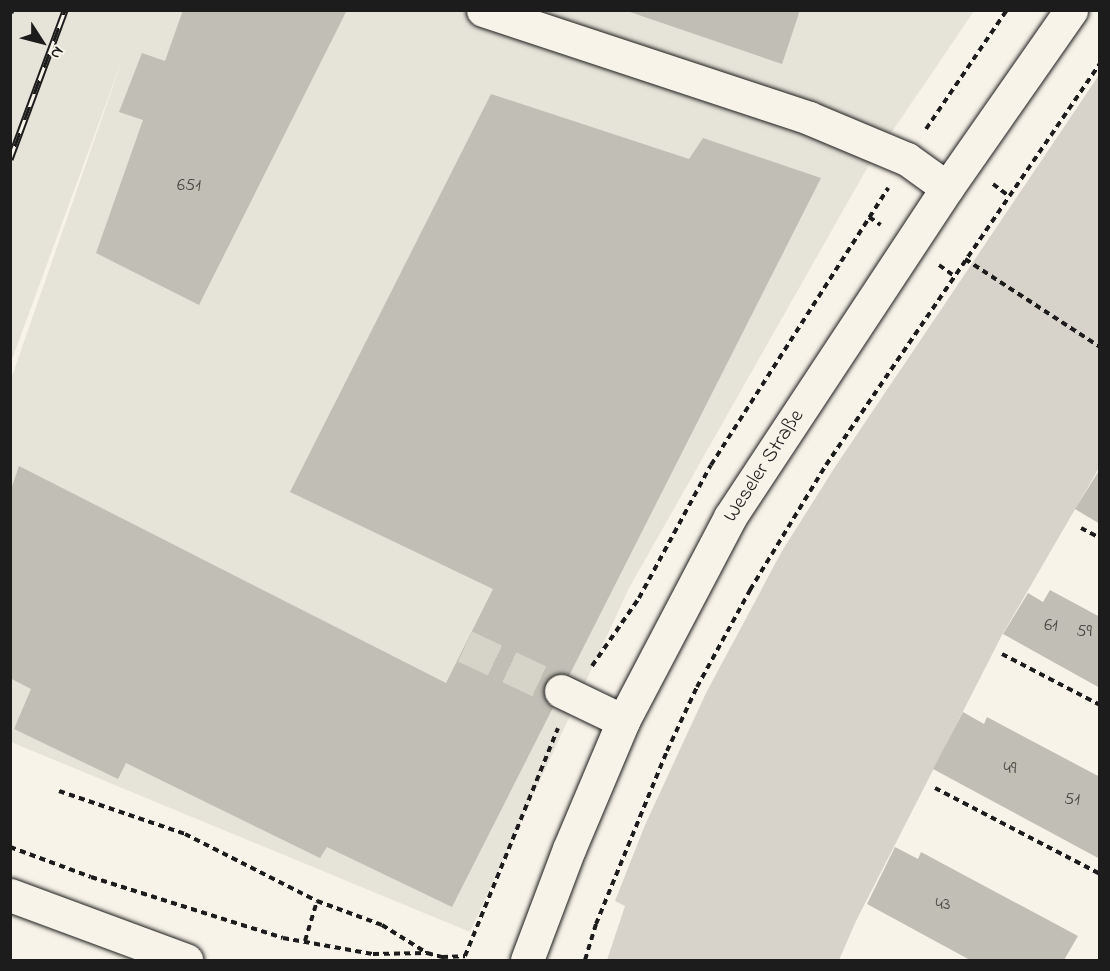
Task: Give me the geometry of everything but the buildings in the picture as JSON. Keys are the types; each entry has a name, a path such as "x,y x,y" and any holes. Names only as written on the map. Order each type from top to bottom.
{"main road":[{"path":"483,10 809,118 907,159 947,188"},
{"name":"Weseler Straße","path":"527,960 569,849 623,721 730,517 947,188 1071,10"},
{"path":"561,691 623,721"},
{"path":"10,895 186,960"}],"path":[{"path":"980,50 1007,10"},
{"path":"585,960 627,847 667,751 708,668 779,540 826,465 1100,63"},
{"path":"965,259 1100,347"},
{"path":"1082,528 1100,538"},
{"path":"1002,654 1100,705"},
{"path":"934,788 1100,874"},
{"path":"59,791 185,834 317,901 382,925 442,959 465,956"},
{"path":"10,847 91,877 283,938 373,954 428,953"},
{"path":"305,941 317,901"}],"shaded area":[{"path":"11,11 974,11 866,170 629,588 470,932 11,742 11,379 125,52 11,362"},
{"path":"1099,75 1099,468 1002,635 856,921 839,960 607,960 625,906 615,901 645,825 706,693 782,551 835,467"}],"tunnel":[{"path":"465,646 561,691"}],"railway":[{"path":"10,159 65,10"}]}
